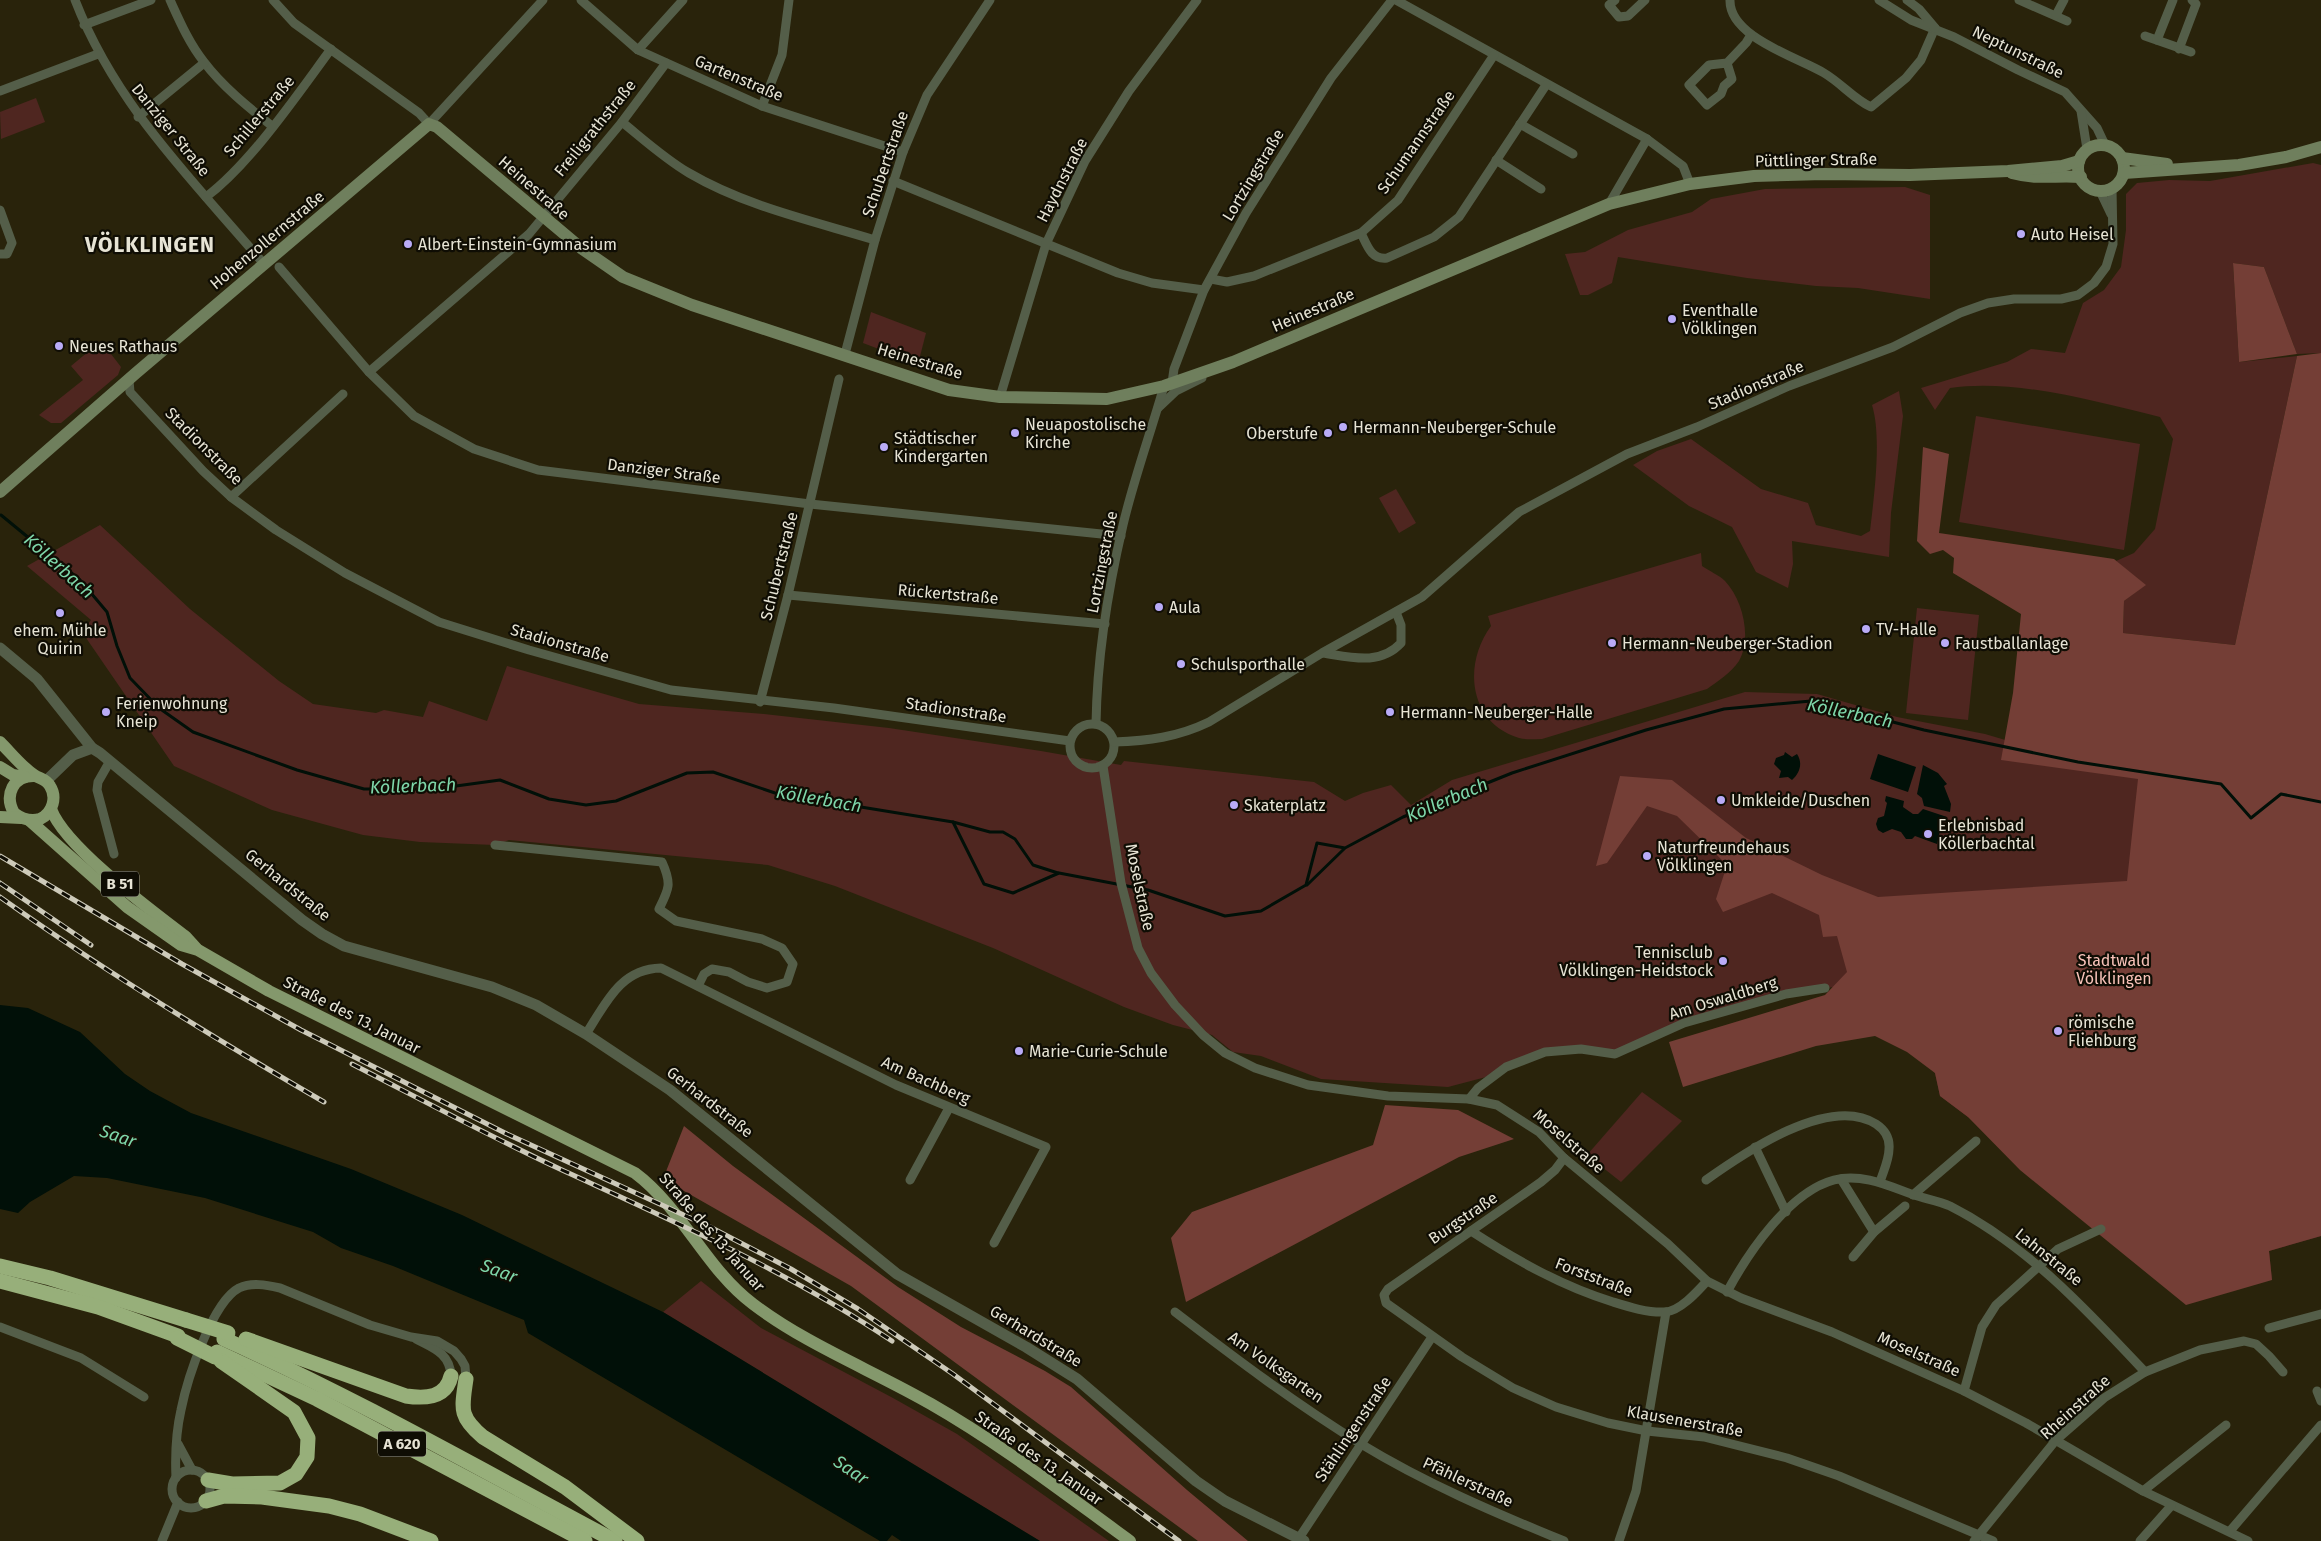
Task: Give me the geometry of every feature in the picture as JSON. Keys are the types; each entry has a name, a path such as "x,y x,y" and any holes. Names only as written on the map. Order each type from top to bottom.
{"highway":[{"name":"A 620","path":"0,1266 50,1278 186,1321 221,1345 317,1399 585,1541"},
{"name":"A 620","path":"0,1281 89,1304 178,1337 221,1345 321,1385 615,1541"},
{"path":"221,1345 418,1398 438,1395 447,1387 451,1376"},
{"path":"208,1480 232,1484 280,1483 296,1474 308,1457 308,1438 294,1412 221,1345"},
{"path":"466,1379 462,1398 462,1411 472,1428 483,1437 572,1492 637,1541"},
{"path":"206,1501 224,1496 262,1497 329,1506 360,1514 431,1541"}],"main road":[{"name":"Heinestraße","path":"430,124 438,128 580,248 630,280 692,305 845,354 949,390 1000,397 1107,399 1168,385 1233,362 1609,204 1690,184"},
{"name":"Hohenzollernstraße","path":"0,492 143,367 430,124"},
{"path":"2099,144 2105,145 2113,148 2122,158 2124,173 2122,179 2106,190 2087,185 2081,177 2079,161 2087,149 2099,144"},
{"path":"2124,173 2187,167 2239,165 2286,157 2321,147"},
{"path":"2122,158 2187,167"},
{"name":"Püttlinger Straße","path":"1690,184 1754,176 1824,174 1910,175 2008,171 2062,166 2079,161"},
{"name":"Püttlinger Straße","path":"2008,171 2030,178 2081,177"},
{"path":"0,742 54,796 51,809 43,817 25,819 0,818"},
{"path":"0,767 13,775 36,778"},
{"path":"25,819 11,808 10,792 14,784 36,778"},
{"path":"0,782 10,792"},
{"name":"Straße des 13. Januar","path":"51,809 56,821 77,844 128,892 186,937 198,950"},
{"name":"Straße des 13. Januar","path":"25,819 127,907 182,945 198,950 270,992 635,1173 658,1194 735,1288 757,1307 794,1332 946,1413 994,1444 1130,1541"}],"street":[{"name":"Danziger Straße","path":"74,0 98,54 138,117 264,264"},
{"path":"84,25 151,0"},
{"path":"170,0 182,28 204,63 234,93 272,126"},
{"name":"Heinestraße","path":"273,0 294,23 420,114 430,124"},
{"name":"Hohenzollernstraße","path":"430,124 542,0"},
{"name":"Gartenstraße","path":"581,0 638,50 762,106 903,152"},
{"path":"638,50 683,0"},
{"path":"762,106 782,55 789,0"},
{"name":"Schubertstraße","path":"845,354 875,240 903,152 927,95 990,0"},
{"name":"Haydnstraße","path":"1000,397 1046,244 1085,161 1130,91 1197,0"},
{"name":"Lortzingstraße","path":"1096,724 1105,624 1121,536 1149,433 1204,290 1246,213 1289,142 1331,78 1392,0"},
{"path":"1396,0 1647,140 1683,166 1690,184"},
{"path":"1615,0 1609,5 1619,17 1628,16 1645,0"},
{"path":"1730,0 1736,22 1751,35 1825,74 1862,103 1871,107 1906,78 1921,60 1935,28"},
{"name":"Neptunstraße","path":"1879,0 1911,20 1935,28 2018,70 2057,87 2074,100 2081,111 2097,128 2105,145"},
{"name":"Neptunstraße","path":"1907,0 1919,9 1935,28"},
{"path":"2019,0 2032,2 2066,21"},
{"path":"2056,15 2064,0"},
{"path":"2156,40 2173,0"},
{"path":"2179,48 2196,4 2192,0"},
{"path":"1727,63 1732,79 1724,86 1721,94 1707,105 1689,85 1709,65 1727,63 1751,35"},
{"path":"2145,36 2191,52"},
{"name":"Schillerstraße","path":"206,197 217,188 272,126 331,50"},
{"path":"0,91 98,54"},
{"name":"Schumannstraße","path":"1211,279 1227,282 1254,276 1361,233 1398,200 1494,55"},
{"path":"138,117 204,63"},
{"name":"Freiligrathstraße","path":"369,372 528,234 622,122 666,63"},
{"path":"1361,233 1372,254 1380,259 1387,258 1434,237 1459,217 1546,85"},
{"path":"2081,111 2087,149"},
{"path":"622,122 688,172 717,188 766,206 875,240"},
{"path":"1520,124 1574,154"},
{"path":"1609,204 1647,140"},
{"path":"1496,160 1541,189"},
{"path":"893,181 1118,272 1152,283 1204,290"},
{"name":"Stadionstraße","path":"1114,742 1162,738 1192,730 1422,597 1519,512 1627,454 1697,427 1789,386 1893,347 1960,313 1988,303 2014,299 2061,299 2078,294 2094,283 2106,267 2113,244 2114,218 2106,190"},
{"path":"0,210 12,243 4,254"},
{"name":"Danziger Straße","path":"279,267 369,372 414,416 474,449 538,470 810,504 1121,536"},
{"name":"Lortzingstraße","path":"1158,409 1176,391 1233,362"},
{"name":"Schubertstraße","path":"760,702 788,595 839,379"},
{"name":"Stadionstraße","path":"129,380 130,392 203,471 231,497 276,530 346,573 438,622 671,690 760,702 834,708 1070,741"},
{"path":"231,497 344,394"},
{"name":"Rückertstraße","path":"788,595 1105,624"},
{"path":"1322,654 1376,658 1393,652 1401,643 1402,625 1396,612"},
{"name":"Gerhardstraße","path":"0,648 37,679 92,748 302,920 322,934 344,946 492,987 536,1005 586,1034 670,1090 897,1274 1026,1347 1076,1379 1196,1481 1225,1501 1301,1540"},
{"path":"1096,724 1111,734 1114,742 1114,752 1110,760 1103,766 1091,768 1079,764 1071,754 1070,741 1075,732 1085,725 1096,724"},
{"path":"36,778 73,755 92,748"},
{"path":"110,761 98,782 97,790 114,854"},
{"name":"Moselstraße","path":"1103,766 1121,883 1138,948 1151,973 1174,1005 1203,1035 1225,1053 1256,1068 1293,1081 1339,1090 1388,1096 1469,1099 1497,1105 1524,1120 1539,1132 1564,1158 1668,1244 1707,1282 1727,1292 1832,1332 1964,1391 2056,1440 2171,1506 2230,1531 2248,1541"},
{"path":"495,845 662,862 668,874 670,887 659,909 676,921 762,939 782,948 793,964 787,982 767,988 748,982 729,972 712,969 704,974 698,986"},
{"name":"Am Bachberg","path":"586,1034 617,988 629,976 647,968 661,968 812,1045 949,1108 1046,1147 994,1243"},
{"name":"Am Oswaldberg","path":"1469,1099 1478,1088 1506,1067 1545,1052 1580,1049 1615,1054 1684,1023 1786,994 1825,988"},
{"path":"910,1180 949,1108"},
{"path":"1706,1180 1755,1147 1791,1128 1832,1117 1856,1117 1871,1121 1883,1129 1888,1139 1890,1150 1880,1182"},
{"path":"1914,1195 1976,1141"},
{"path":"1755,1147 1786,1212"},
{"name":"Burgstraße","path":"1386,1303 1384,1295 1388,1289 1541,1182 1555,1170 1564,1158"},
{"name":"Lahnstraße","path":"1727,1292 1758,1240 1807,1193 1832,1181 1841,1179 1859,1178 1880,1182 1949,1206 1992,1231 2038,1266 2082,1304 2145,1372"},
{"path":"1841,1179 1874,1232"},
{"path":"1853,1257 1874,1232 1905,1206"},
{"path":"1964,1391 1982,1327 1996,1305 2058,1249 2101,1229"},
{"name":"Forststraße","path":"1471,1230 1511,1257 1557,1282 1635,1309 1666,1312"},
{"path":"1619,1541 1636,1491 1666,1312 1691,1297 1707,1282"},
{"path":"176,1478 183,1472 192,1470 200,1472 208,1480 210,1491 206,1501 193,1508 185,1507 178,1502 172,1488 176,1478 175,1457 178,1444 180,1410 196,1360 221,1305 230,1294 240,1287 265,1284 280,1288 370,1325 437,1341 454,1351 465,1366 466,1379"},
{"name":"Klausenerstraße","path":"1386,1303 1432,1337 1512,1388 1548,1403 1608,1423 1647,1431 1704,1437 1787,1458 1839,1476 1976,1538 1993,1541"},
{"name":"Am Volksgarten","path":"1175,1312 1250,1368 1362,1444"},
{"path":"2269,1328 2321,1314"},
{"path":"0,1327 81,1358 144,1397"},
{"path":"411,1336 442,1353 449,1364 451,1376"},
{"name":"Stählingenstraße","path":"1301,1540 1432,1337"},
{"name":"Rheinstraße","path":"1976,1538 2056,1440 2104,1398 2145,1372 2170,1360 2228,1343 2244,1341 2256,1344 2283,1372"},
{"path":"2317,1391 2321,1401"},
{"path":"2143,1491 2226,1425"},
{"path":"2230,1531 2321,1425"},
{"path":"178,1444 192,1470"},
{"name":"Pfählerstraße","path":"1362,1444 1446,1490 1564,1541"},
{"path":"162,1541 178,1502"},
{"path":"2140,1541 2171,1506"}],"green space":[{"path":"36,98 45,122 1,139 0,112"},
{"path":"2313,163 2321,165 2321,353 2297,354 2264,267 2233,263 2239,362 2297,356 2235,645 2123,633 2124,601 2145,585 2116,561 2134,553 2155,529 2173,439 2160,417 2055,393 2001,386 1950,388 1935,410 1921,388 2007,362 2031,349 2065,353 2083,303 2104,290 2121,267 2126,230 2126,194 2137,183 2169,180 2210,181"},
{"path":"1905,187 1930,195 1930,299 1858,288 1816,286 1747,278 1618,257 1612,283 1588,295 1580,295 1565,254 1585,252 1628,230 1692,212 1711,199 1765,189"},
{"path":"2233,263 2264,267 2297,354 2239,362"},
{"path":"871,312 926,333 918,364 863,343"},
{"path":"101,341 121,367 118,375 61,423 51,423 39,415 83,380 71,366"},
{"path":"2321,353 2321,1236 2269,1251 2272,1280 2186,1305 2020,1170 1968,1117 1940,1096 1935,1073 1907,1052 1875,1036 1816,1046 1683,1087 1669,1042 1825,995 1847,972 1837,936 1823,937 1819,915 1772,893 1723,912 1716,899 1727,865 1677,816 1647,806 1607,863 1596,866 1620,776 1672,780 1746,838 1822,875 1878,897 2127,881 2138,779 2001,760 2013,693 2021,614 1953,573 1954,558 1943,550 1930,554 1917,541 1923,447 1949,454 1939,533 2114,559 2146,585 2124,601 2123,633 2235,645 2297,356"},
{"path":"1899,391 1903,416 1891,513 1889,557 1792,541 1793,564 1788,588 1756,572 1732,527 1689,506 1633,465 1657,451 1691,439 1761,489 1808,503 1816,525 1861,536 1870,531 1875,485 1877,450 1875,418 1872,405"},
{"path":"1976,416 2140,444 2124,550 1959,522"},
{"path":"1396,489 1416,523 1399,533 1379,498"},
{"name":"Stadtwald Völklingen","path":"100,525 190,609 279,681 313,704 376,713 384,710 423,717 429,701 487,721 507,666 639,704 764,714 889,728 1121,765 1124,761 1314,782 1345,801 1363,793 1391,785 1411,805 1452,780 1745,692 1817,694 1897,717 1985,734 2046,752 2216,774 2321,1236 2269,1251 2272,1280 1968,1117 1940,1096 1935,1073 1874,981 1786,994 1684,1023 1615,1054 1545,1052 1486,1077 1448,1087 1321,1079 1261,1056 1233,1052 1212,1035 1173,1025 1124,1007 993,948 835,886 768,865 509,840 495,845 420,842 363,835 272,810 174,766 82,632 91,620 27,566"},
{"name":"Hermann-Neuberger-Stadion","path":"1701,553 1702,566 1725,581 1737,598 1744,620 1745,641 1743,652 1736,665 1724,676 1707,689 1542,739 1519,738 1502,730 1489,719 1480,706 1475,690 1474,674 1476,657 1482,641 1491,626 1488,616"},
{"name":"Faustballanlage","path":"1917,608 1979,615 1968,720 1906,713"},
{"path":"1642,1092 1682,1121 1621,1182 1587,1155"},
{"path":"1385,1105 1458,1110 1514,1139 1459,1157 1186,1302 1171,1238 1192,1212 1373,1145"},
{"path":"684,1126 733,1166 898,1287 961,1327 1045,1371 1071,1387 1187,1490 1248,1541 1198,1541 851,1286 663,1179"},
{"path":"701,1281 761,1328 957,1434 1109,1541 1040,1541 663,1312"}],"water":[{"path":"1785,752 1792,757 1797,754 1800,761 1799,771 1792,780 1788,777 1779,778 1781,771 1774,764 1776,758 1784,755"},
{"path":"1878,754 1916,767 1908,792 1870,779"},
{"path":"1923,765 1938,773 1947,784 1944,786 1951,804 1950,812 1924,806 1922,798 1917,794"},
{"path":"1886,796 1904,801 1903,807 1913,814 1918,814 1923,809 1947,817 1946,821 1942,821 1937,844 1915,836 1912,839 1906,839 1901,832 1892,829 1883,833 1878,830 1876,824 1878,818 1884,816 1887,803 1885,801"},
{"name":"Saar","path":"0,1005 28,1008 80,1032 125,1074 150,1091 191,1113 351,1169 462,1215 663,1312 1040,1541 901,1541 892,1535 887,1541 880,1541 528,1333 524,1320 393,1266 341,1248 313,1232 205,1198 107,1178 74,1176 30,1202 18,1213 0,1209"}],"waterway":[{"name":"Köllerbach","path":"1,515 80,580 107,612 117,646 130,678 159,708 193,732 297,770 364,789 434,789 500,780 549,799 586,805 616,801 687,773 713,772 775,793 953,822 984,884 1013,893 1059,873 1148,890 1225,916 1261,911 1306,885 1317,843 1345,848 1403,817 1512,773 1646,730 1724,709 1811,701 1924,730 2078,762 2221,784 2251,818 2281,794 2321,802"},
{"name":"Köllerbach","path":"953,822 990,832 1003,832 1015,839 1033,865 1058,873"},
{"name":"Köllerbach","path":"1307,885 1344,849"}],"railway":[{"path":"0,856 182,964 301,1030 507,1134 710,1227 791,1269 858,1309 953,1374 1179,1541"},
{"path":"0,883 91,945"},
{"path":"0,897 160,1003 324,1102"},
{"path":"352,1064 509,1145 772,1270 813,1292 892,1341"}],"place":[{"name":"Auto Heisel","path":"2021,234"},
{"name":"Albert-Einstein-Gymnasium","path":"408,244"},
{"name":"Eventhalle Völklingen","path":"1672,319"},
{"name":"Neues Rathaus","path":"59,346"},
{"name":"Hermann-Neuberger-Schule","path":"1343,427"},
{"name":"Neuapostolische Kirche","path":"1015,433"},
{"name":"Oberstufe","path":"1328,433"},
{"name":"Städtischer Kindergarten","path":"884,447"},
{"name":"Aula","path":"1159,607"},
{"name":"ehem. Mühle Quirin","path":"60,613"},
{"name":"TV-Halle","path":"1866,629"},
{"name":"Hermann-Neuberger-Stadion","path":"1612,643"},
{"name":"Faustballanlage","path":"1945,643"},
{"name":"Schulsporthalle","path":"1181,664"},
{"name":"Ferienwohnung Kneip","path":"106,712"},
{"name":"Hermann-Neuberger-Halle","path":"1390,712"},
{"name":"Umkleide/Duschen","path":"1721,800"},
{"name":"Skaterplatz","path":"1234,805"},
{"name":"Erlebnisbad Köllerbachtal","path":"1928,834"},
{"name":"Naturfreundehaus Völklingen","path":"1647,856"},
{"name":"Tennisclub Völklingen-Heidstock","path":"1723,961"},
{"name":"römische Fliehburg","path":"2058,1031"},
{"name":"Marie-Curie-Schule","path":"1019,1051"}],"district":[{"name":"VÖLKLINGEN","path":"150,245"}]}
